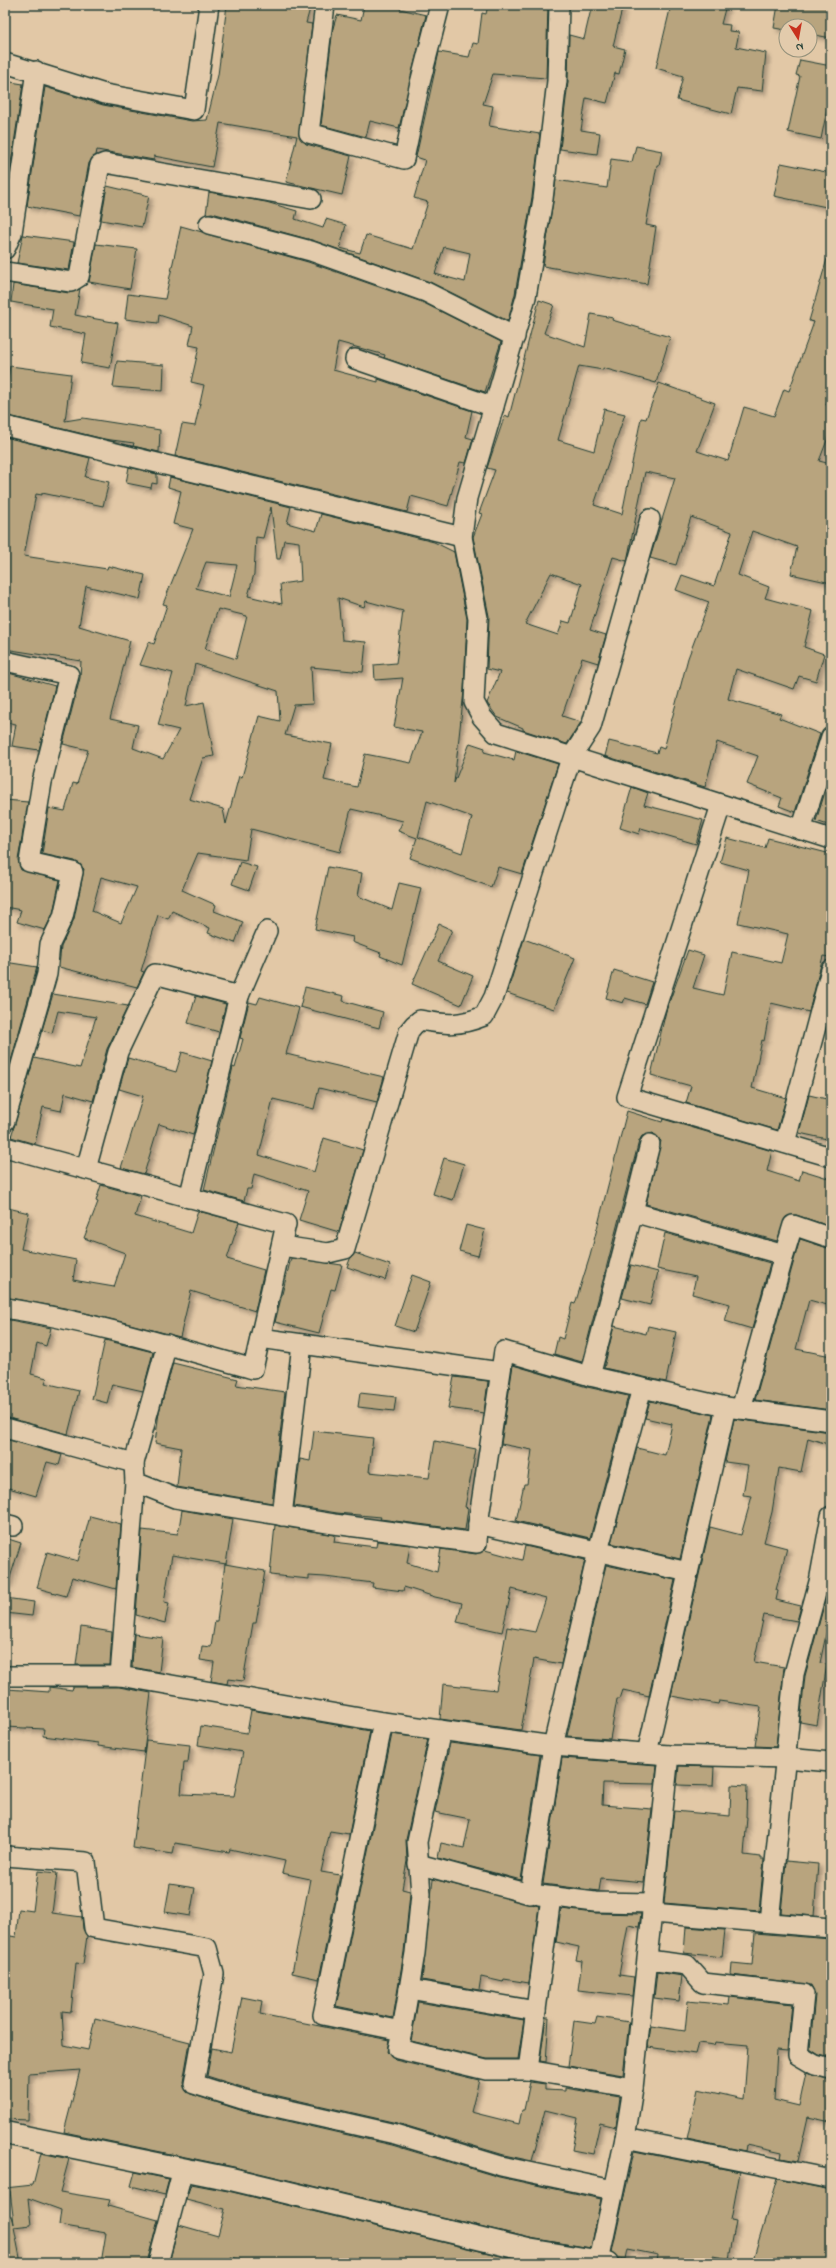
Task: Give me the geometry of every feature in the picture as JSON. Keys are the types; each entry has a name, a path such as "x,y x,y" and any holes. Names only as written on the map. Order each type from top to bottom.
{"street":[{"path":"5,62 105,94 194,110 209,5"},
{"path":"325,5 309,134 404,159 419,87 440,5"},
{"path":"559,5 557,81 543,199 526,296 468,498 462,537 478,618 474,702 482,717 496,733 571,758 831,839"},
{"path":"5,249 12,233 36,71"},
{"path":"5,272 71,282 79,277 100,165 104,163 312,199"},
{"path":"209,224 311,251 426,292 515,337"},
{"path":"355,359 494,407"},
{"path":"5,426 462,537"},
{"path":"282,1246 328,1253 345,1249 409,1031 420,1020 448,1025 465,1023 484,1016 494,997 571,758 591,727 650,519"},
{"path":"5,661 69,676 42,782 29,862 73,872 63,917 50,944 47,974 5,1121"},
{"path":"801,830 831,737"},
{"path":"721,805 627,1097 831,1156"},
{"path":"189,1198 239,996 267,931"},
{"path":"785,1143 831,970"},
{"path":"86,1169 118,1052 155,974 239,996"},
{"path":"590,1376 650,1144"},
{"path":"5,1147 286,1224 253,1369 167,1344 44,1314 5,1308"},
{"path":"633,1212 784,1255"},
{"path":"647,1753 688,1572 733,1408 793,1225 831,1238"},
{"path":"260,1338 500,1372"},
{"path":"120,1676 134,1472 167,1344"},
{"path":"282,1516 302,1344"},
{"path":"5,1428 134,1472 174,1498 282,1516 477,1543 478,1524 504,1351 590,1376 733,1408 831,1421"},
{"path":"530,1894 554,1746 598,1551 642,1388"},
{"path":"769,1922 794,1674 818,1582 831,1516"},
{"path":"478,1524 688,1572"},
{"path":"5,1676 120,1676 383,1722 554,1746 669,1755 786,1758 831,1762"},
{"path":"383,1722 323,2015 402,2031"},
{"path":"441,1730 417,1842 421,1894 409,1989 398,2049 486,2070 528,2070 633,2088"},
{"path":"5,2133 183,2169 528,2250 605,2262 613,2190 625,2138 633,2088 669,1755"},
{"path":"5,1856 86,1862 94,1928 207,1948 214,1974 194,2084 245,2100 395,2134 501,2166 613,2190"},
{"path":"418,1864 530,1894 831,1928"},
{"path":"528,2070 551,1897"},
{"path":"648,1960 687,1965 703,1983 804,1994 798,2055 815,2065 831,2068"},
{"path":"409,1989 536,2011"},
{"path":"625,2138 831,2178"},
{"path":"158,2263 183,2169"}],"building":[{"path":"227,5 311,5 306,23 312,24 299,136 306,144 351,156 342,195 286,182 297,136 220,123 212,167 154,156 154,160 97,150 96,155 89,163 79,216 27,206 45,87 103,105 192,121 207,120 218,75"},
{"path":"364,5 401,5 400,9 426,15 399,128 370,121 366,137 321,125 333,28 337,15 361,20"},
{"path":"488,5 548,5 546,78 493,74 483,104 493,106 489,126 540,134 532,197 515,294 508,321 430,282 315,241 212,213 206,214 209,192 266,202 297,211 295,219 323,228 326,219 346,225 340,248 360,253 366,235 413,249 428,202 414,198 425,160 416,157 439,52 469,57 473,43 478,44 482,13 486,14","holes":["444,247 470,253 465,282 435,274"]},
{"path":"592,5 623,5 613,46 625,49 619,74 615,73 607,103 586,98 581,130 600,133 597,154 560,149 568,82 569,35 584,39"},
{"path":"671,5 726,5 721,24 730,25 729,31 739,32 736,47 766,53 762,91 737,88 731,114 677,100 683,76 656,68"},
{"path":"778,5 831,5 831,38 818,36 818,18 778,18 778,29 774,28"},
{"path":"800,60 831,66 831,90 821,139 788,132 800,76 796,75"},
{"path":"5,81 23,84 6,196 5,196"},
{"path":"636,146 662,151 659,165 657,165 646,225 656,227 647,284 543,266 556,180 607,188 611,159 632,162"},
{"path":"781,163 831,173 831,208 774,196"},
{"path":"107,186 149,196 142,227 101,220"},
{"path":"181,226 308,262 422,302 501,342 485,392 384,358 385,355 338,342 333,370 378,382 378,379 472,411 466,437 473,439 466,463 460,462 448,506 411,496 407,512 175,456 182,424 195,426 204,385 191,382 199,347 189,345 193,326 159,315 158,323 125,319 128,294 165,299"},
{"path":"23,235 74,242 69,270 17,263"},
{"path":"96,244 137,249 130,289 89,282"},
{"path":"827,259 831,260 831,391 826,405 831,407 831,430 819,461 831,464 831,583 791,574 797,547 752,531 738,575 769,587 765,598 813,611 804,647 824,654 816,681 799,676 794,689 736,669 728,699 781,714 779,718 820,734 795,812 779,806 782,798 747,784 758,756 717,742 705,787 605,756 609,741 657,753 659,747 664,749 688,658 709,602 676,590 682,575 714,586 732,532 691,517 676,565 650,558 675,478 645,472 627,561 613,557 590,630 606,635 598,663 582,658 562,716 581,722 567,744 523,730 523,728 497,717 487,703 500,672 487,669 489,616 473,537 482,514 479,513 495,470 487,468 505,415 509,417 539,300 554,305 544,333 585,347 591,314 613,318 612,320 670,337 656,383 603,368 603,370 579,366 558,440 594,451 604,409 625,414 594,505 622,514 641,418 646,419 659,383 715,403 697,451 728,461 744,407 774,416 784,389 789,391 814,322 809,321","holes":["551,573 582,584 570,623 563,621 558,635 525,624"]},
{"path":"13,284 69,293 80,289 75,315 118,323 110,368 81,363 86,334 50,327 53,309 11,302"},
{"path":"117,361 164,365 163,391 113,387"},
{"path":"10,366 71,374 65,421 83,418 160,430 159,452 133,446 134,443 104,439 5,415 5,396"},
{"path":"5,437 90,458 85,477 109,482 103,506 42,493 42,495 36,494 24,556 107,569 108,566 145,575 140,599 86,586 79,626 130,641 110,719 138,725 133,748 163,759 179,730 158,725 173,673 140,665 149,642 154,644 167,605 163,604 193,529 173,524 181,491 168,487 170,477 291,507 287,523 316,531 321,514 434,542 454,552 467,619 464,691 454,783 470,743 485,748 484,752 514,760 516,751 558,764 522,874 498,867 491,887 410,858 417,838 398,831 403,821 351,809 340,852 251,829 246,860 198,853 182,890 216,905 214,911 243,922 235,943 208,933 210,928 172,911 168,919 158,915 141,971 144,972 137,987 59,967 61,947 74,919 84,869 75,861 42,854 49,808 65,811 73,783 77,784 88,750 63,744 80,678 81,661 5,649","holes":["271,507 277,559 280,559 284,540 299,542 301,581 280,584 282,604 248,596 254,574 256,537 263,538","206,562 237,565 229,597 196,588","338,598 364,607 366,601 403,611 396,663 374,665 375,680 403,678 394,727 422,732 411,763 365,754 357,787 324,780 332,744 285,735 294,705 313,704 311,667 363,672 366,642 342,640","218,609 247,616 236,659 205,649","195,664 278,691 280,721 259,716 242,777 239,776 226,824 223,809 189,799 203,758 214,756 204,702 186,706","427,801 472,817 462,853 418,837","101,877 137,887 121,923 92,911"]},
{"path":"129,467 157,474 157,484 152,483 151,488 126,483"},
{"path":"5,672 55,686 39,750 12,746 16,724 5,722"},
{"path":"831,773 831,826 816,821"},
{"path":"632,787 648,793 644,805 703,820 696,844 641,828 639,834 620,828"},
{"path":"5,800 28,802 18,860 21,870 60,880 53,913 45,930 17,922 21,910 5,907"},
{"path":"727,838 765,848 768,838 831,854 831,948 829,957 823,956 809,1012 771,1003 764,1041 762,1040 752,1088 786,1098 777,1130 686,1103 691,1086 651,1075 666,1011 688,950 704,955 693,988 723,995 732,952 781,963 788,934 738,923 749,870 720,862"},
{"path":"240,862 257,867 249,890 232,884"},
{"path":"328,867 362,873 358,896 392,910 399,883 421,888 402,965 380,956 381,953 352,942 353,937 315,929"},
{"path":"439,924 452,930 438,961 473,976 461,1005 412,984"},
{"path":"524,939 575,958 554,1009 507,993"},
{"path":"5,962 37,967 6,1079 5,1079"},
{"path":"614,970 652,982 645,1004 625,998 623,1003 606,998"},
{"path":"305,987 344,996 343,1001 383,1012 379,1028 300,1007"},
{"path":"53,994 128,1006 107,1049 93,1101 65,1093 61,1111 43,1107 35,1144 11,1137 34,1058 80,1068 96,1017 58,1011 52,1033 42,1030"},
{"path":"196,996 226,1004 219,1032 188,1023"},
{"path":"260,997 299,1008 286,1054 384,1077 377,1102 319,1088 314,1109 273,1099 259,1155 314,1172 324,1138 363,1150 339,1232 299,1220 308,1191 254,1174 251,1189 247,1189 244,1201 204,1190 233,1067 235,1068 243,1039 240,1038 249,1002 257,1004"},
{"path":"182,1052 212,1061 193,1135 159,1124 144,1174 121,1168 143,1096 119,1089 128,1058 176,1072"},
{"path":"809,1095 831,1100 831,1117 827,1139 799,1133"},
{"path":"627,1111 662,1122 663,1119 772,1151 767,1171 799,1181 802,1170 831,1179 831,1211 826,1225 796,1215 786,1217 777,1241 646,1204 661,1141 653,1133 642,1136 639,1141 582,1362 554,1354 558,1337 563,1339 572,1303 575,1304 590,1256"},
{"path":"444,1158 464,1164 453,1200 433,1194"},
{"path":"101,1185 141,1196 135,1216 191,1233 198,1211 239,1222 227,1259 264,1270 255,1311 191,1291 180,1337 70,1309 5,1297 5,1219 8,1208 29,1213 21,1249 76,1260 73,1280 114,1287 125,1253 84,1238 98,1202 96,1201"},
{"path":"466,1225 485,1230 478,1256 459,1251"},
{"path":"665,1233 770,1263 752,1329 725,1321 730,1304 692,1294 696,1277 657,1269"},
{"path":"800,1239 831,1249 831,1306 809,1300 796,1349 831,1356 831,1410 755,1400"},
{"path":"355,1253 390,1265 385,1280 347,1267 350,1259"},
{"path":"291,1258 342,1265 335,1290 331,1289 319,1333 275,1322"},
{"path":"631,1265 658,1272 650,1305 622,1298"},
{"path":"412,1275 431,1282 414,1332 395,1326"},
{"path":"5,1319 51,1328 46,1346 37,1343 31,1374 47,1378 45,1383 79,1391 68,1434 5,1417"},
{"path":"614,1326 646,1334 648,1326 676,1332 666,1382 604,1368"},
{"path":"105,1340 153,1352 143,1391 112,1384 107,1403 92,1399"},
{"path":"173,1363 238,1379 236,1385 285,1392 272,1503 177,1487 181,1448 155,1443 159,1412"},
{"path":"513,1365 587,1387 628,1396 590,1538 516,1521 524,1484 527,1484 532,1450 501,1444"},
{"path":"454,1377 488,1381 484,1413 448,1408"},
{"path":"360,1393 396,1397 394,1411 358,1407"},
{"path":"650,1401 713,1415 680,1559 611,1543 637,1448 665,1455 672,1424 645,1418"},
{"path":"734,1419 831,1432 831,1445 808,1438 801,1472 779,1468 772,1512 764,1542 787,1548 776,1590 778,1591 776,1600 801,1606 797,1621 764,1615 754,1662 784,1667 776,1747 755,1746 761,1707 719,1701 718,1704 671,1696 710,1527 741,1535 752,1496 743,1495 748,1465 725,1462"},
{"path":"314,1431 373,1438 369,1472 429,1478 435,1441 476,1449 465,1507 468,1508 465,1530 294,1506 300,1459 310,1461"},
{"path":"5,1439 62,1455 59,1465 47,1462 36,1496 5,1487"},
{"path":"182,1510 233,1519 226,1564 172,1555 164,1602 169,1603 165,1623 136,1615 142,1530 178,1534"},
{"path":"90,1516 121,1524 116,1589 72,1577 66,1596 37,1588 47,1552 78,1561"},
{"path":"275,1525 335,1535 334,1542 376,1547 377,1541 410,1545 407,1563 437,1572 441,1549 476,1554 485,1550 522,1560 525,1546 585,1560 561,1664 534,1659 521,1730 440,1719 443,1684 496,1690 507,1627 535,1632 546,1598 512,1589 502,1632 457,1622 462,1603 435,1597 404,1587 403,1591 372,1587 373,1583 325,1577 309,1576 309,1579 270,1575"},
{"path":"5,1538 21,1543 8,1584 5,1584"},
{"path":"225,1564 265,1571 256,1623 253,1623 243,1681 228,1679 227,1684 211,1681 214,1662 200,1660 202,1646 211,1647 215,1621 217,1621"},
{"path":"606,1565 675,1580 649,1696 623,1690 620,1699 617,1699 610,1739 567,1736"},
{"path":"831,1579 831,1631 827,1630 820,1663 827,1664 817,1725 800,1722 805,1676"},
{"path":"5,1598 34,1602 32,1616 5,1613"},
{"path":"81,1627 112,1632 110,1665 76,1665"},
{"path":"134,1634 163,1638 159,1672 132,1667"},
{"path":"49,1687 72,1690 73,1687 119,1687 151,1693 144,1752 98,1746 98,1743 43,1736 44,1729 5,1727 7,1689 49,1692"},
{"path":"251,1710 370,1731 349,1834 330,1831 321,1872 340,1875 319,1979 292,1973 310,1879 282,1873 285,1861 230,1849 229,1852 175,1843 173,1854 133,1848 146,1740 190,1745 188,1762 184,1762 181,1794 234,1796 243,1752 198,1745 201,1726 247,1733"},
{"path":"392,1734 428,1739 406,1840 407,1861 402,1889 410,1891 410,1894 404,1952 393,2018 336,2006"},
{"path":"450,1743 540,1755 521,1880 438,1858 441,1843 464,1848 470,1819 435,1812"},
{"path":"562,1758 657,1765 655,1784 603,1783 602,1805 652,1809 644,1882 601,1878 599,1891 543,1884"},
{"path":"679,1766 714,1767 713,1786 677,1785"},
{"path":"731,1785 747,1786 747,1817 744,1855 761,1857 761,1859 764,1859 759,1911 664,1903 674,1811 730,1816"},
{"path":"786,1861 818,1864 814,1916 781,1913"},
{"path":"38,1871 57,1873 52,1913 82,1917 83,1929 87,1936 83,1964 76,1963 71,2012 62,2011 64,2045 88,2050 95,2018 190,2042 183,2082 186,2091 191,2094 243,2111 392,2145 499,2177 601,2199 591,2248 530,2238 234,2167 64,2132 80,2070 29,2074 28,2120 5,2119 5,1935 16,1937 19,1909 33,1911"},
{"path":"433,1879 539,1906 529,1983 504,1979 503,1982 481,1977 479,1990 422,1980"},
{"path":"170,1884 195,1888 190,1916 165,1912"},
{"path":"561,1909 595,1913 641,1914 639,1927 628,1925 619,1975 634,1977 632,1996 578,1990 582,1961 576,1960 579,1947 556,1942"},
{"path":"686,1927 725,1930 722,1957 684,1953"},
{"path":"755,1933 831,1939 831,2058 819,2055 810,2049 815,1995 811,1985 731,1975 732,1963 752,1965"},
{"path":"657,1972 682,1976 679,2001 654,1998"},
{"path":"242,1997 262,2001 260,2014 389,2040 387,2052 395,2060 479,2080 471,2112 519,2124 522,2110 524,2110 530,2082 545,2084 545,2090 565,2091 565,2088 620,2097 616,2127 600,2123 593,2154 572,2150 578,2118 545,2110 532,2161 504,2155 397,2123 248,2089 207,2076 212,2048 231,2052"},
{"path":"730,1997 792,2004 787,2051 777,2050 774,2100 799,2106 806,2073 831,2080 831,2122 808,2117 798,2161 781,2158 782,2153 746,2145 745,2151 687,2139 698,2089 744,2099 748,2045 715,2042 714,2045 698,2043 695,2054 648,2047 651,2026 685,2031 688,2001 729,2005"},
{"path":"418,2002 524,2020 518,2059 487,2059 411,2041"},
{"path":"546,2017 549,2017 546,2062 540,2061"},
{"path":"597,2017 629,2022 623,2075 568,2066 574,2021 595,2024"},
{"path":"634,2151 740,2172 731,2220 736,2221 729,2259 713,2256 711,2263 666,2263 657,2262 658,2255 628,2249 626,2259 619,2258 612,2252"},
{"path":"41,2153 69,2159 60,2192 110,2200 108,2206 158,2220 147,2263 101,2263 106,2233 59,2225 61,2210 28,2198 31,2225 14,2227 21,2263 5,2263 5,2216 12,2216 14,2224 10,2191 5,2188 33,2185"},
{"path":"135,2172 169,2179 165,2194 131,2186"},
{"path":"777,2179 831,2190 831,2253 828,2263 752,2263"},
{"path":"191,2184 228,2191 530,2263 252,2263 231,2257 229,2263 169,2263 179,2225 218,2236 225,2209 186,2199"}]}
